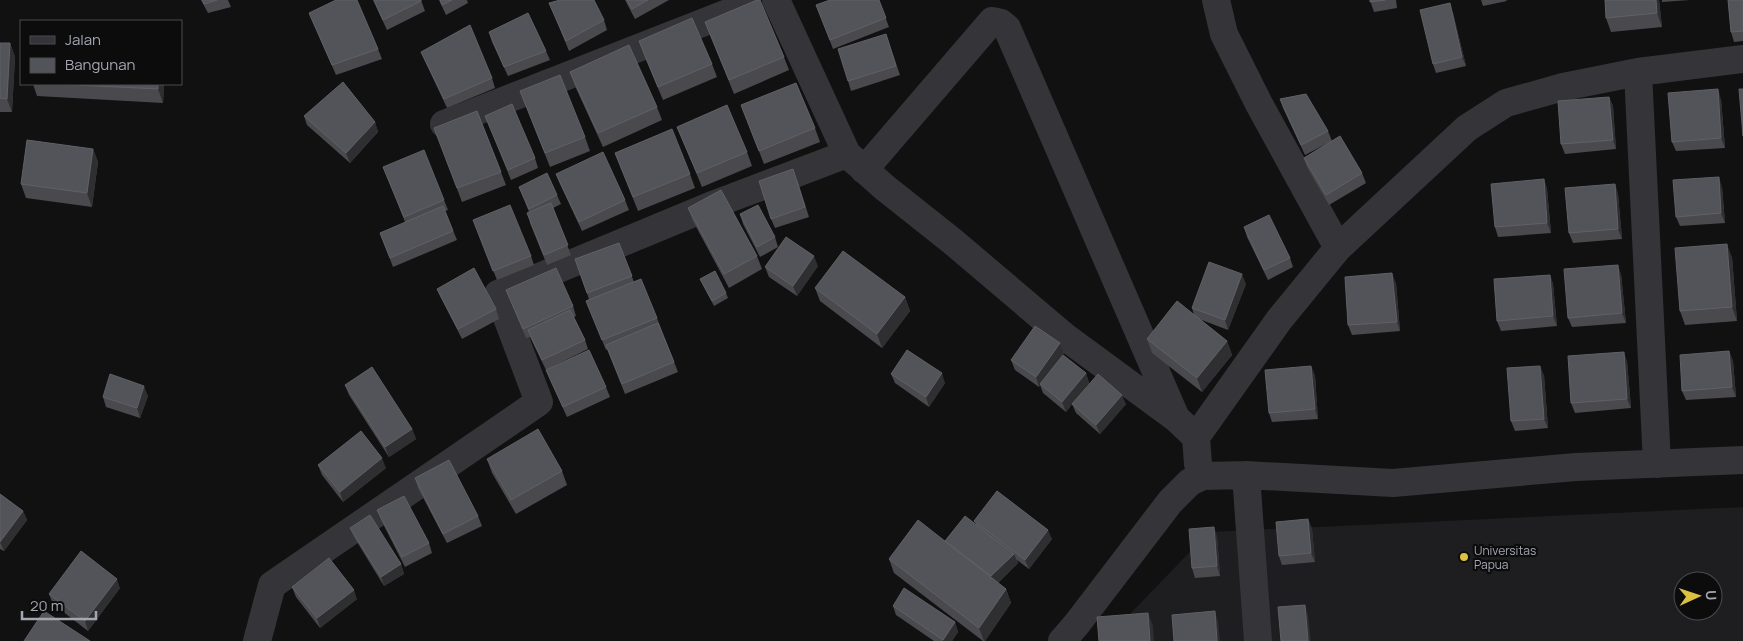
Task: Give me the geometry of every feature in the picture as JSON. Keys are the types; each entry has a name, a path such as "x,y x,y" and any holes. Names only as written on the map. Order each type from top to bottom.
{"street":[{"path":"444,124 761,0"},
{"path":"776,0 855,162 1064,336 1186,428"},
{"path":"1216,0 1224,34 1259,104 1338,248"},
{"path":"257,641 272,585 539,402 498,294 715,204 855,162 992,21 1001,22 1007,28 1186,428 1203,476"},
{"path":"1186,428 1338,248 1466,128 1506,103 1563,87 1638,72 1743,59"},
{"path":"1638,72 1657,464"},
{"path":"1072,636 1170,502 1190,482 1203,476 1246,475 1393,483 1576,467 1743,460"},
{"path":"1246,475 1258,641"}],"shaded area":[{"name":"Universitas Papua","path":"1743,507 1743,641 1104,641 1209,532"}],"building":[{"path":"202,0 217,0 204,4"},
{"path":"336,0 357,0 378,49 332,65 309,13"},
{"path":"374,0 421,0 421,1 383,20"},
{"path":"440,0 452,0 442,5"},
{"path":"560,0 594,0 604,20 566,41 549,3"},
{"path":"627,0 648,0 632,9"},
{"path":"760,0 784,57 729,80 705,22"},
{"path":"830,0 879,0 886,18 830,40 816,5"},
{"path":"1605,0 1656,0 1657,13 1606,18"},
{"path":"1728,0 1743,0 1743,31 1731,32"},
{"path":"1450,3 1462,57 1433,64 1420,10"},
{"path":"528,13 546,51 504,67 489,32"},
{"path":"692,18 712,64 658,87 639,41"},
{"path":"470,25 492,78 444,99 421,52"},
{"path":"886,34 896,66 848,81 838,49"},
{"path":"0,43 10,43 7,99 0,98"},
{"path":"629,45 657,107 598,133 570,72"},
{"path":"560,75 585,137 545,153 520,91"},
{"path":"343,82 375,122 346,153 304,116"},
{"path":"796,83 815,128 759,151 741,105"},
{"path":"77,85 158,85 158,89"},
{"path":"1718,89 1721,138 1672,142 1668,93"},
{"path":"1739,89 1743,89 1743,136"},
{"path":"1306,94 1328,131 1301,145 1280,99"},
{"path":"1609,97 1613,140 1561,144 1558,101"},
{"path":"512,104 535,158 508,170 485,116"},
{"path":"727,105 747,152 697,173 677,127"},
{"path":"477,111 501,172 457,188 434,128"},
{"path":"672,129 690,174 633,197 615,153"},
{"path":"1340,136 1362,173 1326,195 1304,158"},
{"path":"27,140 93,149 87,193 21,184"},
{"path":"424,150 444,200 404,217 383,167"},
{"path":"603,152 625,200 579,222 556,174"},
{"path":"793,169 805,207 771,219 759,181"},
{"path":"547,173 557,195 529,209 519,187"},
{"path":"1719,177 1721,213 1676,217 1673,180"},
{"path":"1544,179 1547,223 1495,227 1491,184"},
{"path":"1615,184 1618,229 1569,233 1565,188"},
{"path":"721,190 757,256 724,274 688,208"},
{"path":"551,203 568,245 544,255 527,213"},
{"path":"510,205 531,256 493,271 473,220"},
{"path":"758,205 775,237 757,247 740,214"},
{"path":"443,206 453,231 390,258 380,233"},
{"path":"1269,215 1290,258 1264,270 1244,227"},
{"path":"786,237 814,256 793,286 765,267"},
{"path":"619,243 632,276 587,293 575,259"},
{"path":"1727,244 1732,307 1680,311 1675,248"},
{"path":"843,251 905,297 877,334 815,288"},
{"path":"1209,262 1242,274 1225,320 1192,308"},
{"path":"1618,265 1622,313 1568,318 1564,269"},
{"path":"474,268 496,309 458,329 437,289"},
{"path":"556,268 573,306 523,329 506,290"},
{"path":"715,271 726,293 712,301 700,279"},
{"path":"1392,273 1397,322 1348,325 1345,277"},
{"path":"1550,275 1553,316 1497,321 1494,279"},
{"path":"641,279 657,318 602,340 586,301"},
{"path":"1177,301 1227,341 1197,378 1147,339"},
{"path":"570,310 585,340 542,360 528,330"},
{"path":"658,323 674,362 622,384 606,345"},
{"path":"1035,326 1060,343 1036,377 1011,360"},
{"path":"589,350 606,387 563,407 546,370"},
{"path":"907,350 942,373 926,397 891,374"},
{"path":"1729,351 1732,387 1682,391 1680,355"},
{"path":"1624,352 1627,399 1571,403 1568,356"},
{"path":"1063,355 1086,373 1062,402 1040,384"},
{"path":"1311,366 1315,409 1269,413 1265,370"},
{"path":"1540,366 1544,419 1511,421 1507,368"},
{"path":"372,367 412,429 385,447 345,385"},
{"path":"110,374 144,386 137,408 103,397"},
{"path":"1098,374 1122,395 1096,425 1072,404"},
{"path":"538,429 562,471 511,500 487,459"},
{"path":"361,431 382,458 340,492 318,465"},
{"path":"449,460 478,516 443,534 415,478"},
{"path":"997,491 1048,530 1025,560 974,521"},
{"path":"0,494 23,511 0,542"},
{"path":"404,496 429,543 402,557 377,510"},
{"path":"370,515 401,564 381,577 350,528"},
{"path":"965,516 1014,554 991,576 945,541"},
{"path":"1308,519 1311,553 1279,556 1276,522"},
{"path":"918,520 1006,589 979,628 889,559"},
{"path":"1214,527 1217,566 1192,568 1189,529"},
{"path":"81,551 117,579 85,621 49,594"},
{"path":"329,558 354,590 317,618 292,587"},
{"path":"904,588 955,622 943,640 893,606"},
{"path":"1305,605 1308,641 1281,641 1278,607"},
{"path":"44,611 90,641 24,641"},
{"path":"1215,611 1217,641 1174,641 1172,615"},
{"path":"1148,613 1150,641 1099,641 1097,617"}],"place":[{"name":"Universitas Papua","path":"1464,557"}]}
